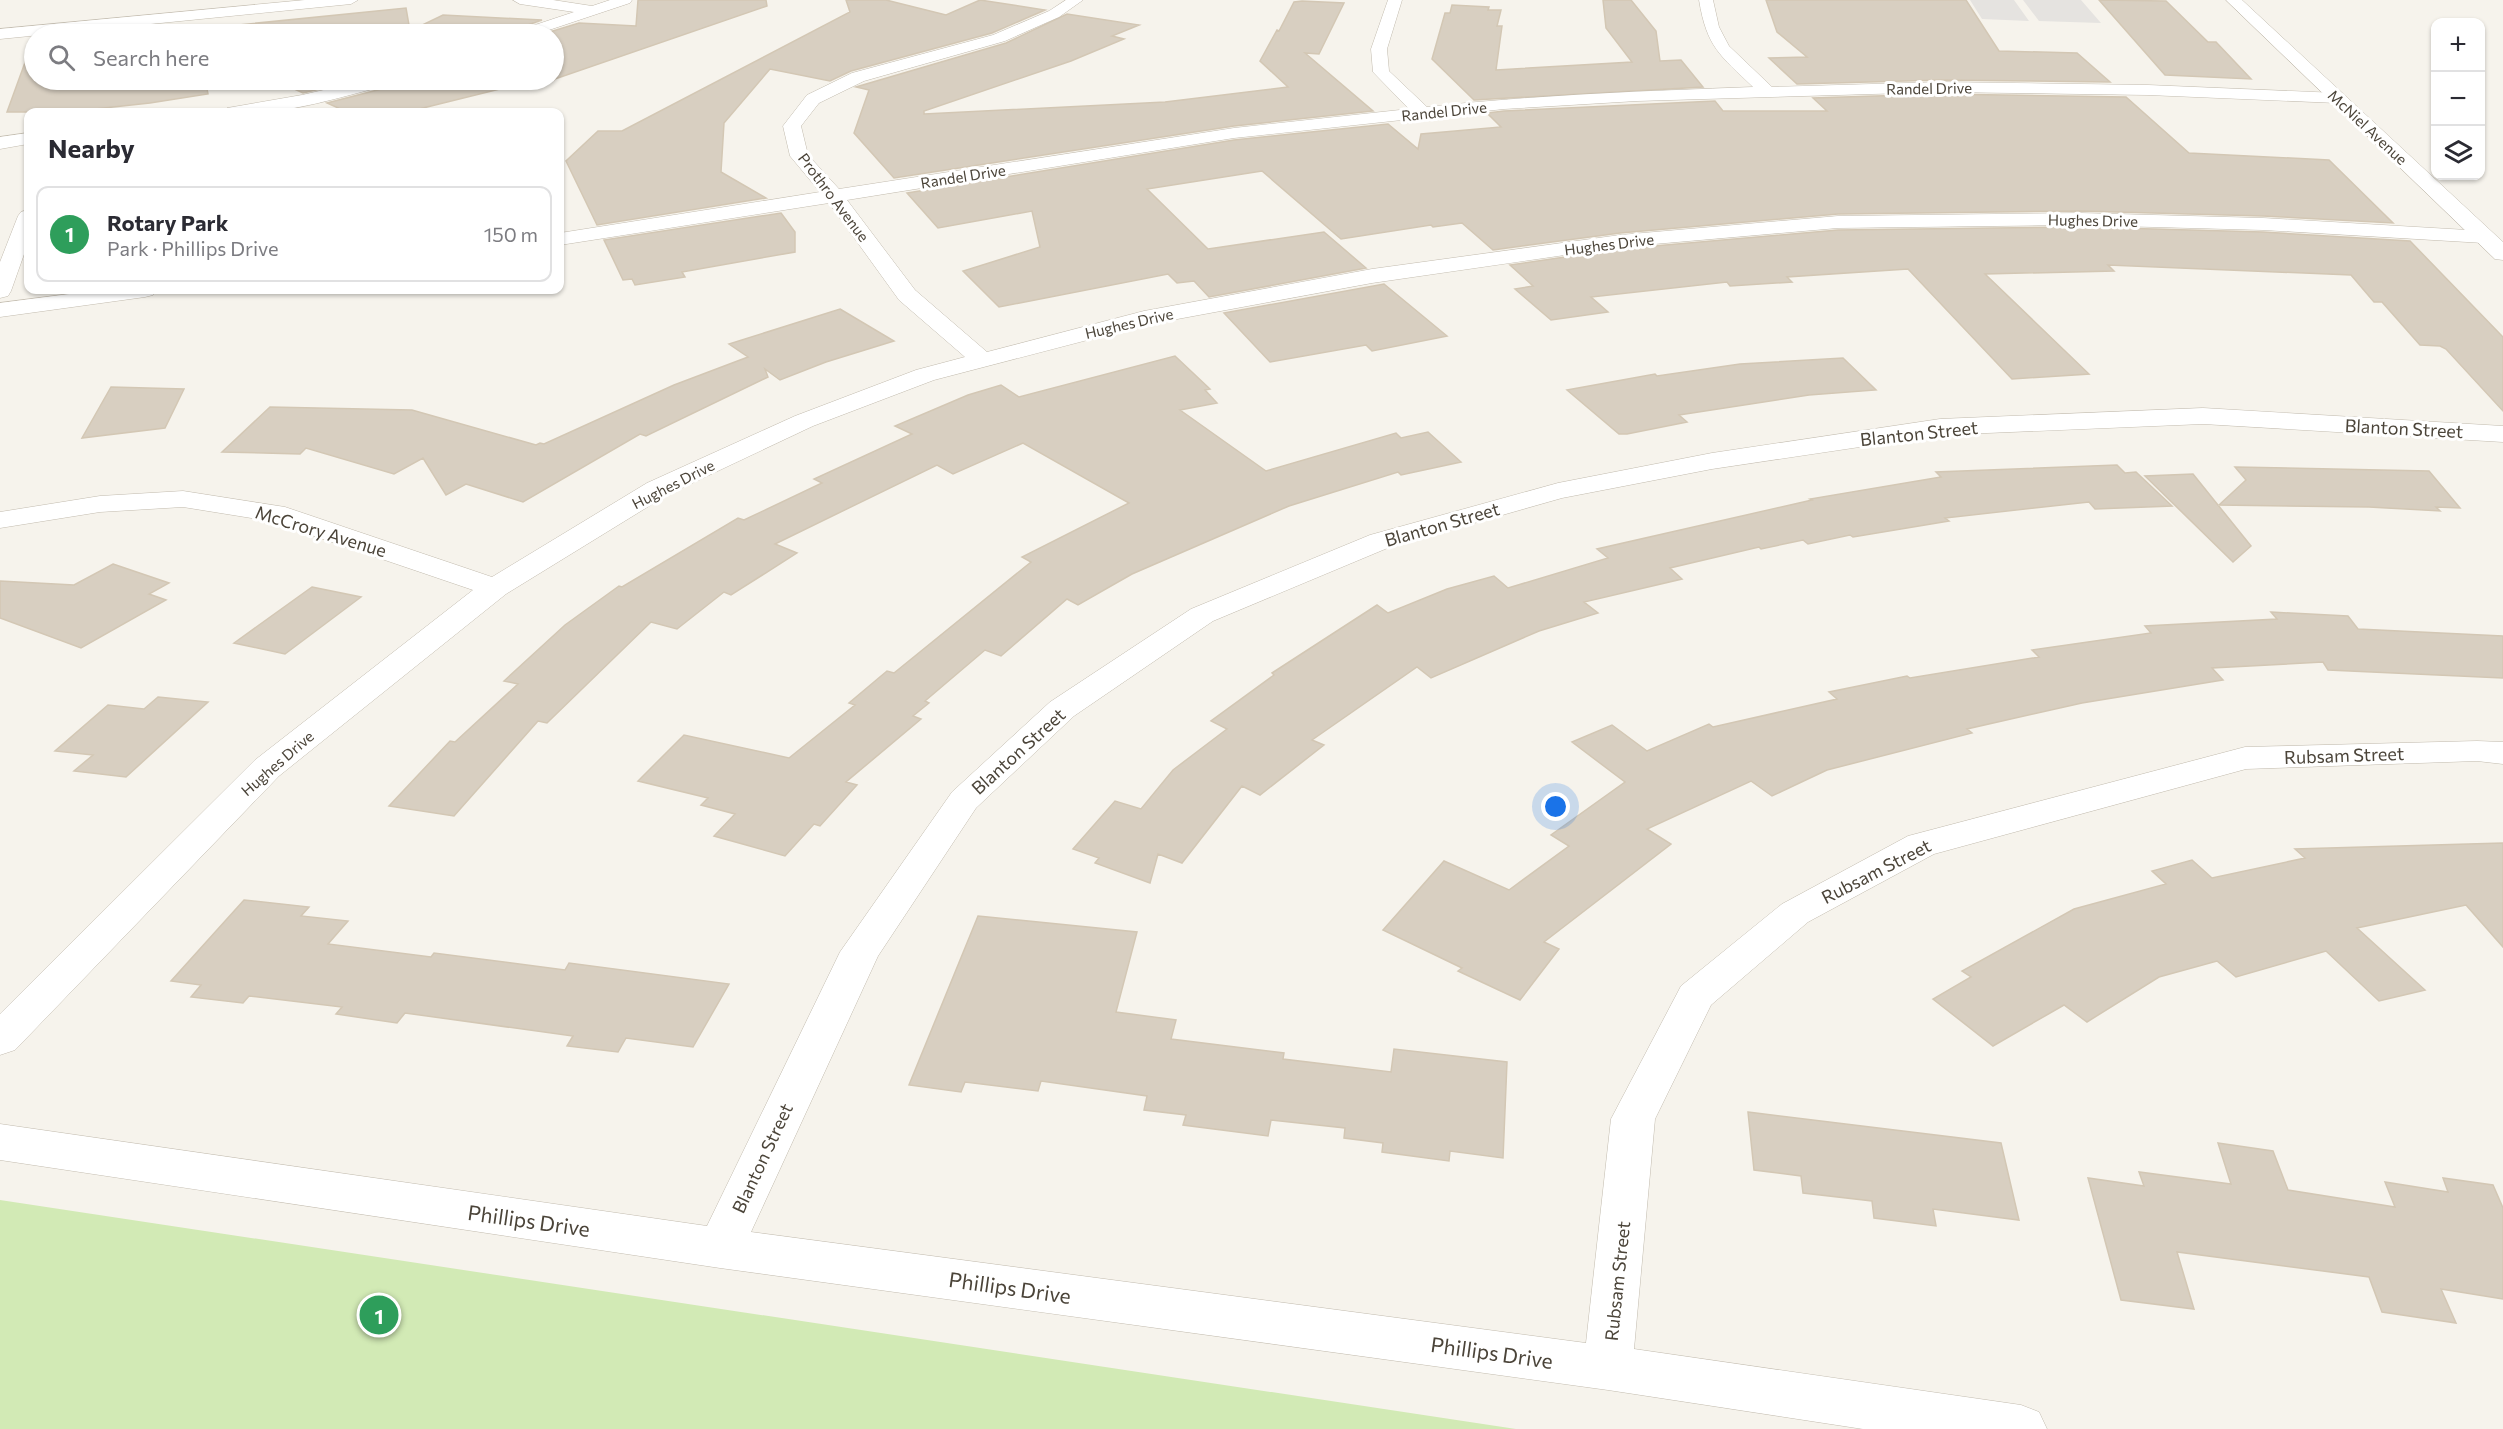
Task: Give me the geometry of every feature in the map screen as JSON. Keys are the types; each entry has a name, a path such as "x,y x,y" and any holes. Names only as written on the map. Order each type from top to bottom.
{"street":[{"path":"98,24 351,0"},
{"path":"520,0 595,10"},
{"path":"553,24 625,0"},
{"name":"Prothro Avenue","path":"981,359 907,295 834,196 799,156 792,126 813,99 858,77 999,38 1054,14 1076,0"},
{"path":"1395,0 1379,49 1381,72 1423,113"},
{"path":"1706,0 1711,27 1722,48 1766,91"},
{"name":"McNiel Avenue","path":"2233,0 2494,245"},
{"path":"115,3 117,22"},
{"path":"0,34 24,32"},
{"name":"Randel Drive","path":"564,238 1233,133 1504,104 1766,91 2010,88 2148,90 2337,98"},
{"path":"256,108 344,90"},
{"path":"0,143 24,140"},
{"name":"Hughes Drive","path":"0,1039 267,768 495,588 657,489 804,421 925,375 1143,318 1372,276 1620,241 1838,222 2080,219 2263,224 2494,245"},
{"path":"0,291 24,227"},
{"path":"0,310 116,294"},
{"name":"Blanton Street","path":"720,1248 860,952 964,800 1062,710 1202,615 1380,541 1558,491 1712,461 1940,427 2203,416 2503,434"},
{"name":"McCrory Avenue","path":"0,520 100,504 183,499 275,513 495,588"},
{"name":"Rubsam Street","path":"1608,1368 1634,1119 1695,996 1795,913 1921,845 2245,758 2477,751 2503,753"},
{"name":"Phillips Drive","path":"0,1142 720,1248 1608,1368 2021,1429"}],"green space":[{"path":"0,1200 1516,1429 0,1429"}],"shaded area":[{"path":"1970,0 2014,0 2029,21 1982,19"},
{"path":"2023,0 2081,0 2101,23 2039,21"}],"building":[{"path":"638,0 766,0 767,6 564,76 564,28 579,23 636,26"},
{"path":"846,0 886,0 946,15 980,0 1045,10 992,33 851,71 830,81 770,69 724,123 721,172 766,198 597,225 566,161 598,131 622,131 850,12"},
{"path":"1603,0 1631,0 1656,31 1660,61 1681,60 1703,87 1474,100 1432,59 1445,13 1450,13 1452,5 1501,10 1497,26 1502,26 1496,70 1632,62 1606,28"},
{"path":"1766,0 1966,0 1999,51 2077,53 2110,82 1940,80 1797,84 1769,58 1807,57 1777,32"},
{"path":"2099,0 2166,1 2208,42 2216,42 2251,79 2165,75"},
{"path":"1294,2 1344,3 1319,54 1305,53 1373,111 1234,126 894,178 854,133 869,90 856,87 1006,43 1067,14 1139,25 1112,36 1124,39 1071,61 924,111 924,114 1165,102 1288,87 1260,61"},
{"path":"406,8 409,24 248,24"},
{"path":"443,15 542,20 530,24 424,24"},
{"path":"24,65 24,90 207,90 208,94 104,108 24,108 24,112 7,112"},
{"path":"296,90 316,90 303,93"},
{"path":"377,90 496,90 423,108 338,108 327,103"},
{"path":"1940,94 2126,97 2189,153 2329,160 2393,223 2263,216 2080,211 1838,214 1620,233 1493,250 1462,223 1433,227 1431,225 1341,239 1262,171 1147,189 1208,249 1324,232 1366,268 1209,297 1194,281 1177,283 1168,274 999,307 963,271 1040,247 1032,211 938,228 907,193 1234,140 1388,124 1418,149 1421,134 1501,127 1487,113 1504,111 1715,101 1723,111 1827,111 1813,98"},
{"path":"781,213 795,232 795,252 682,272 685,277 635,285 632,279 623,280 604,240"},
{"path":"2080,227 2263,232 2410,241 2503,337 2503,411 2446,349 2440,346 2420,345 2382,302 2374,302 2351,275 2108,265 2114,271 1985,274 2089,374 2012,379 1908,269 1787,277 1792,282 1730,286 1727,282 1591,297 1608,312 1551,320 1515,289 1533,286 1510,265 1620,249 1838,230"},
{"path":"1384,284 1447,336 1372,351 1366,345 1270,362 1224,313"},
{"path":"840,309 894,341 826,362 780,380 765,369 768,377 646,436 640,434 523,502 466,484 446,495 423,458 394,474 306,448 300,454 222,452 270,407 412,410 536,445 544,444 674,385 748,357 729,344"},
{"path":"1175,356 1210,389 1205,390 1217,403 1180,410 1266,471 1396,433 1401,438 1428,432 1461,462 1401,475 1398,472 1289,506 1132,574 1078,605 1067,599 1001,656 985,650 925,701 929,703 913,716 921,719 846,782 857,785 820,826 814,824 785,856 714,836 735,814 701,805 708,798 638,781 684,735 789,758 855,705 849,703 887,671 894,673 1031,562 1022,557 1129,503 1023,443 953,474 937,465 775,544 797,553 731,595 724,592 677,629 651,622 547,723 538,721 454,816 389,806 450,741 455,742 518,684 504,681 565,625 619,586 622,587 738,518 744,520 822,483 814,479 912,434 895,426 968,395 1001,385 1019,397"},
{"path":"1843,358 1876,390 1809,395 1679,415 1687,422 1627,434 1619,434 1567,390 1655,374 1657,376 1740,364"},
{"path":"111,387 184,389 165,428 82,438"},
{"path":"2117,465 2125,473 2136,472 2172,506 2095,509 2089,502 1945,518 1949,521 1853,537 1850,535 1808,544 1803,540 1761,549 1759,547 1670,568 1682,579 1584,602 1598,613 1539,631 1431,678 1417,667 1312,740 1324,745 1260,795 1242,786 1182,863 1158,854 1150,883 1095,863 1099,858 1073,849 1115,801 1141,809 1173,770 1227,729 1211,721 1274,675 1272,673 1377,605 1388,613 1447,589 1494,576 1508,588 1608,558 1597,549 1812,500 1810,499 1941,477 1936,472"},
{"path":"2235,467 2429,471 2460,508 2436,507 2440,511 2369,507 2219,505 2246,480"},
{"path":"2193,474 2251,546 2233,562 2145,476"},
{"path":"113,564 169,583 149,594 166,600 81,648 0,618 0,581 74,585"},
{"path":"312,587 361,597 285,654 234,643"},
{"path":"2271,612 2348,616 2358,629 2503,636 2503,678 2328,670 2323,662 2212,668 2223,680 2082,703 1967,729 1972,733 1827,770 1772,796 1751,781 1647,829 1671,844 1544,942 1559,949 1520,1000 1458,971 1462,968 1383,930 1444,861 1509,890 1569,846 1551,835 1625,782 1572,742 1612,725 1647,751 1709,724 1713,727 1837,699 1829,692 1907,676 1910,678 2039,657 2032,650 2151,633 2145,626 2277,619"},
{"path":"158,697 208,702 126,777 74,771 93,755 55,751 108,705 144,709"},
{"path":"2503,843 2503,947 2466,905 2357,928 2425,990 2379,1001 2326,951 2236,977 2217,961 2159,977 2087,1022 2064,1005 1993,1046 1933,999 1971,977 1962,971 2074,909 2166,884 2152,871 2192,860 2212,878 2305,858 2295,849"},
{"path":"244,900 309,907 301,916 348,921 328,944 431,957 434,953 565,970 569,963 729,984 693,1047 626,1038 618,1052 567,1046 573,1036 405,1013 397,1023 336,1014 342,1007 249,996 243,1003 191,997 201,985 171,981"},
{"path":"978,916 1137,932 1116,1012 1176,1020 1171,1039 1284,1053 1283,1059 1391,1072 1394,1049 1507,1062 1503,1158 1450,1151 1449,1161 1382,1152 1383,1143 1344,1138 1345,1128 1271,1120 1268,1136 1183,1125 1186,1115 1144,1110 1147,1096 1041,1081 1038,1091 965,1082 961,1092 909,1085"},
{"path":"1748,1112 2001,1143 2019,1220 1933,1209 1936,1226 1874,1218 1872,1201 1803,1193 1801,1176 1754,1170"},
{"path":"2218,1143 2273,1151 2288,1190 2395,1207 2385,1182 2448,1192 2443,1178 2493,1185 2503,1208 2503,1299 2441,1289 2456,1323 2382,1312 2369,1277 2177,1252 2194,1309 2121,1300 2088,1178 2144,1186 2139,1172 2231,1184"}],"place":[{"name":"Rotary Park","path":"379,1315"}]}
